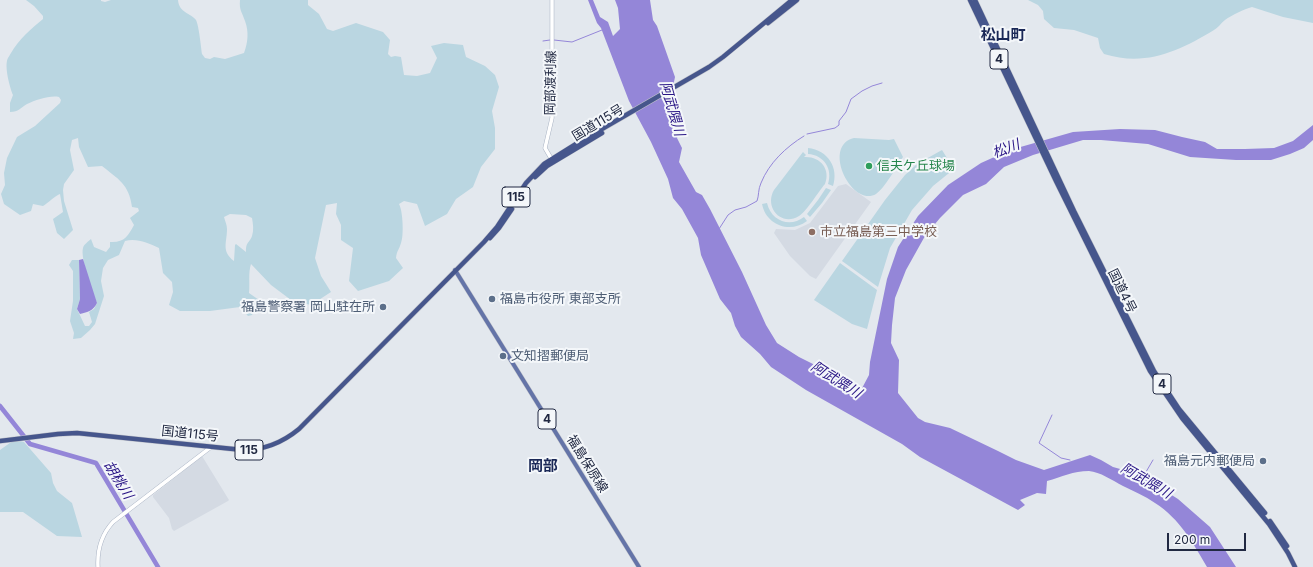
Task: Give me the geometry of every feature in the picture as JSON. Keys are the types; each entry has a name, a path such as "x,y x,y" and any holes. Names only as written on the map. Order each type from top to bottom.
{"highway":[{"name":"国道115号","path":"695,77 723,57 792,0"},
{"name":"国道115号","path":"0,441 77,433 210,447 257,450 287,438 299,429 456,271 497,227 521,189 532,176 552,161 719,64 797,0"},
{"name":"国道4号","path":"970,0 1028,118 1135,344 1158,385 1182,418 1259,511 1278,537 1295,567"},
{"name":"国道4号","path":"975,0 1017,87 1028,118"},
{"name":"国道4号","path":"1056,179 1140,346 1161,382 1179,409 1262,509 1299,567"}],"main road":[{"name":"岡部渡利線","path":"552,0 552,118 545,148 552,161"},
{"name":"福島保原線","path":"456,271 639,567"},
{"path":"98,567 99,546 107,529 113,522 210,447"}],"shaded area":[{"path":"26,0 101,0 105,2 111,0 178,0 181,8 196,20 202,54 205,58 210,59 214,57 225,59 244,53 247,33 246,25 240,9 240,0 308,0 308,5 319,14 327,29 333,31 356,23 383,32 390,40 388,54 391,57 401,57 404,75 417,76 430,73 437,58 431,46 444,43 463,45 466,57 485,66 495,75 499,87 492,111 495,128 495,149 481,167 473,187 456,199 447,214 425,226 417,204 404,201 399,204 403,235 396,258 403,268 389,281 358,291 349,281 353,248 341,240 341,225 336,214 337,203 326,205 315,258 321,276 331,292 311,305 291,300 271,285 251,264 249,274 249,293 259,300 252,315 248,316 240,307 210,311 180,311 169,305 173,292 172,282 163,273 159,248 147,243 129,240 125,241 119,255 108,260 103,268 101,281 104,296 95,324 81,338 73,339 74,333 70,321 73,301 73,271 69,265 72,260 79,260 80,299 77,309 85,326 89,326 92,322 89,312 94,309 97,303 83,259 85,244 91,239 94,247 106,252 110,247 110,242 119,241 125,238 134,225 130,218 139,211 138,208 132,207 131,199 125,187 118,179 102,166 88,167 79,147 78,138 72,140 70,150 74,170 64,184 63,190 64,201 73,230 64,239 57,233 53,219 63,212 60,194 43,206 33,204 31,211 20,215 4,204 1,194 5,185 4,173 7,158 17,137 35,126 60,103 61,100 59,97 43,98 27,104 17,111 10,112 10,103 13,95 7,73 7,60 21,39 43,19 43,16","holes":["230,214 246,215 252,218 253,234 247,244 246,252 236,244 235,245 234,261 227,254 226,250 227,228 224,217"]},
{"path":"1028,0 1313,0 1313,23 1283,17 1252,7 1231,16 1201,38 1162,55 1134,59 1119,58 1104,54 1100,48 1098,38 1074,30 1054,28 1044,19 1043,11 1038,5"},
{"name":"信夫ケ丘球場","path":"854,138 894,139 903,157 876,194 867,196 858,192 850,185 844,174 840,163 840,152 844,143"},
{"path":"808,148 821,152 830,161 834,173 833,186 828,184 829,173 826,164 819,157 808,154"},
{"path":"942,150 954,169 933,186 912,210 890,248 878,287 842,261 885,200 905,175 917,164"},
{"path":"803,152 806,155 804,157 810,157 823,164 826,173 825,184 802,214 792,219 786,219 776,214 771,203 771,196"},
{"name":"市立福島第三中学校","path":"846,184 871,202 816,279 810,276 790,256 774,233 776,229 795,230 810,223 838,186"},
{"path":"826,188 831,190 810,217 807,214"},
{"path":"767,203 772,214 782,221 793,222 804,217 807,221 793,227 780,225 768,217 764,211 762,204"},
{"path":"840,263 877,290 867,329 852,324 814,300"},
{"path":"14,440 24,442 51,473 53,483 57,491 72,503 82,537 57,536 23,512 0,512 0,450"},
{"path":"202,456 229,500 174,531 169,518 153,495"}],"water":[{"name":"阿武隈川","path":"588,0 593,0 600,17 608,22 613,36 620,29 618,8 615,0 650,0 653,20 657,26 675,77 669,106 676,113 683,124 677,138 682,148 679,162 696,192 702,195 710,209 742,272 766,325 777,343 860,392 869,375 870,362 887,279 898,247 918,216 948,185 981,163 1010,150 1073,132 1120,129 1155,130 1205,142 1217,149 1245,149 1274,148 1293,141 1313,125 1313,140 1304,148 1271,160 1236,160 1190,157 1148,144 1083,140 1033,155 1004,167 986,184 963,195 940,218 925,236 906,270 895,298 891,343 899,360 898,393 918,418 925,422 950,428 1016,460 1044,470 1090,455 1113,467 1138,474 1178,499 1210,527 1236,567 1207,567 1185,532 1164,509 1151,500 1097,473 1089,471 1078,472 1047,481 1046,494 1037,493 1020,500 1025,505 1018,510 920,457 902,444 806,390 771,367 760,354 741,337 735,326 731,313 720,299 701,255 698,238 682,209 673,198 668,179 651,142 629,101 601,28 597,23"},
{"path":"83,259 97,303 90,311 80,314 77,309 80,299 79,260"}],"waterway":[{"path":"554,40 572,42 602,30"},
{"path":"543,41 550,40"},
{"path":"807,134 835,128 839,125 839,121 846,112 851,99 862,91 882,83"},
{"path":"719,229 728,215 735,210 746,207 757,201 760,185 773,162 785,150 804,136"},
{"name":"胡桃川","path":"0,406 30,444 96,463 158,567"},
{"path":"1052,415 1039,443 1061,458 1070,460"},
{"name":"阿武隈川","path":"1143,477 1153,460"}],"place":[{"name":"信夫ケ丘球場","path":"869,166"},
{"name":"市立福島第三中学校","path":"812,232"},
{"name":"福島市役所 東部支所","path":"492,299"},
{"name":"福島警察署 岡山駐在所","path":"383,307"},
{"name":"文知摺郵便局","path":"503,356"},
{"name":"福島元内郵便局","path":"1263,461"}],"district":[{"name":"松山町","path":"1003,35"},
{"name":"岡部","path":"543,466"}],"water label":[{"name":"松川","path":"1006,149"}]}
